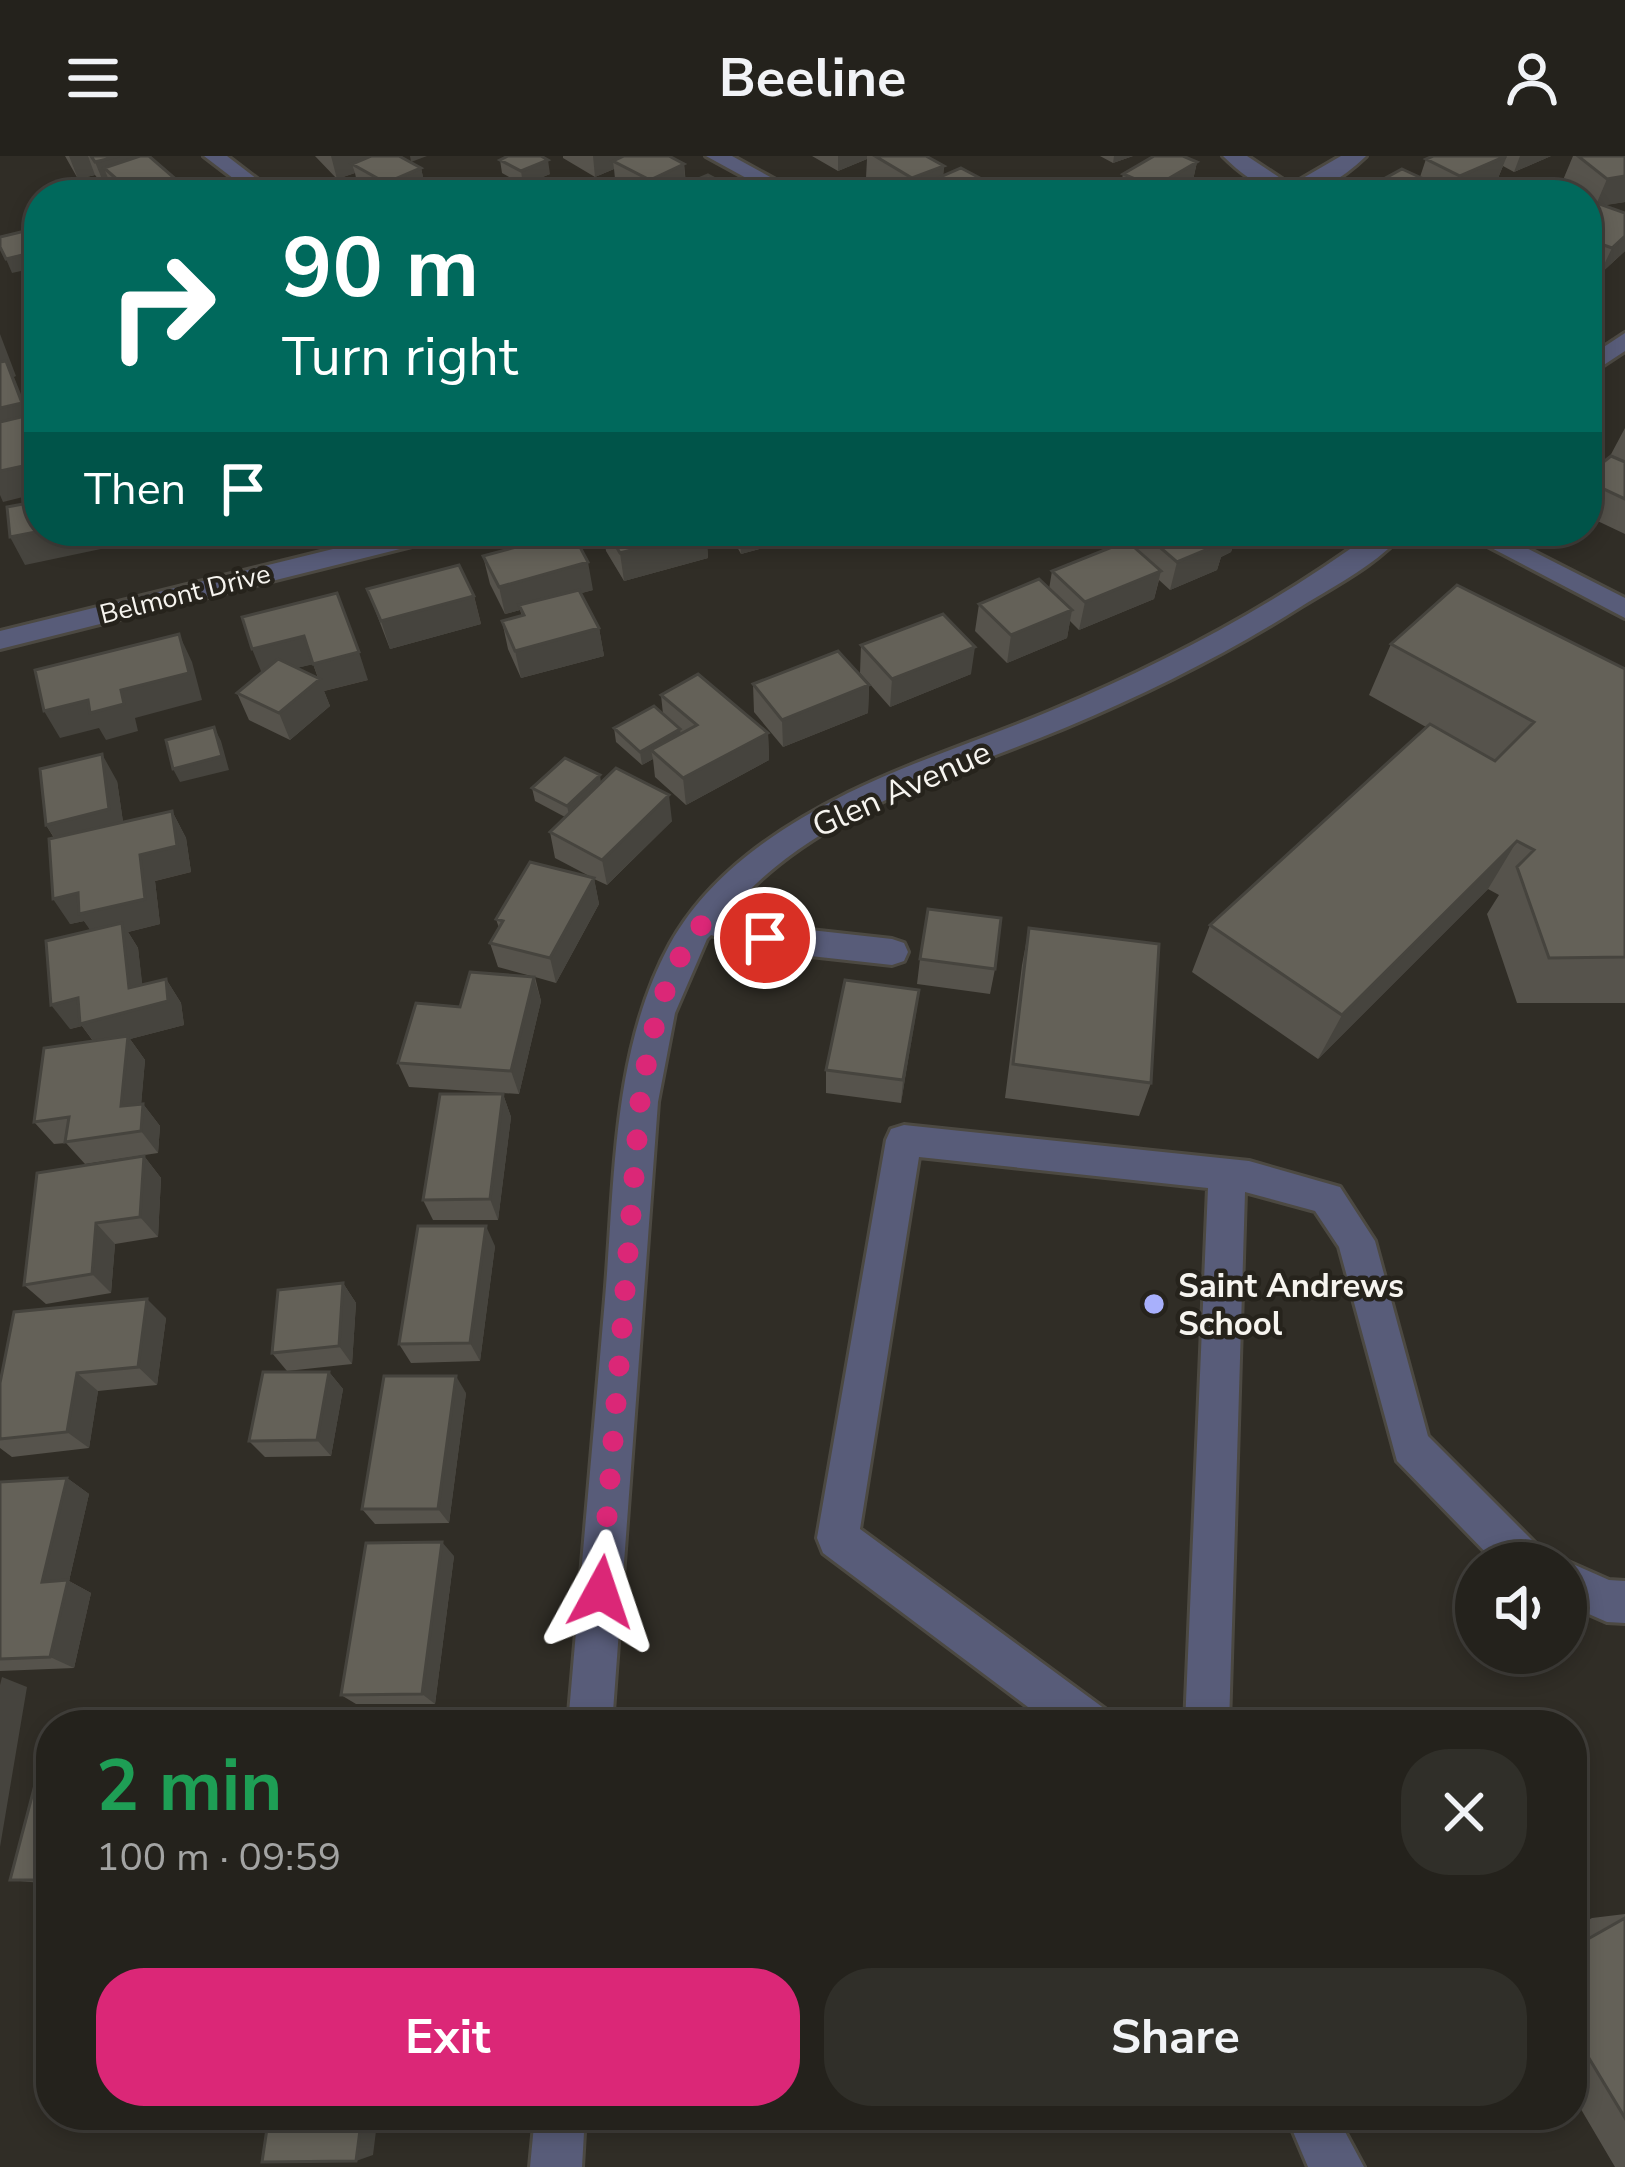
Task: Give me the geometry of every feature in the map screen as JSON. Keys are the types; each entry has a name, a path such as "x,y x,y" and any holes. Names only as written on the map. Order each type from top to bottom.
{"street":[{"path":"214,156 247,180"},
{"path":"716,156 763,180"},
{"path":"1233,156 1268,180"},
{"path":"1315,180 1356,156"},
{"name":"Belmont Drive","path":"0,640 379,546"},
{"name":"Glen Avenue","path":"591,1710 640,1102 650,1036 671,978 705,921 772,854 812,824 1167,672 1329,580 1373,546"},
{"path":"1501,546 1625,609"},
{"path":"705,921 765,938 892,952"},
{"path":"1069,1710 838,1538 904,1140 1227,1175 1327,1198 1356,1241 1411,1447 1504,1542"},
{"path":"1208,1710 1227,1175"},
{"path":"1587,1592 1607,1601 1625,1602"},
{"path":"556,2167 559,2130"},
{"path":"1315,2130 1338,2167"}],"building":[{"path":"149,156 177,180 118,180 104,168"},
{"path":"371,156 399,156 421,168 381,180 352,164"},
{"path":"508,156 548,160 521,171 500,160"},
{"path":"624,156 669,156 684,164 650,180 613,161"},
{"path":"875,156 926,156 944,166 912,178"},
{"path":"1154,156 1183,156 1197,162 1166,180 1137,180 1123,174"},
{"path":"1506,156 1460,176 1426,159"},
{"path":"1578,156 1625,156 1625,176 1607,179"},
{"path":"961,168 984,180 934,180"},
{"path":"1402,169 1426,180 1382,180"},
{"path":"1602,205 1625,213 1625,236 1612,248 1602,244"},
{"path":"24,231 24,255 6,259 0,237"},
{"path":"6,361 22,403 0,408 0,362"},
{"path":"24,416 24,466 0,471 0,422"},
{"path":"1611,456 1625,462 1625,499 1602,488 1602,463"},
{"path":"24,504 24,534 10,537 7,507"},
{"path":"520,546 579,546 588,562 499,587 483,556"},
{"path":"616,546 646,546 620,553"},
{"path":"1114,546 1133,546 1161,571 1085,602 1052,571"},
{"path":"1158,546 1215,546 1177,562"},
{"path":"459,565 474,596 381,621 367,589"},
{"path":"1039,579 1072,610 1011,635 979,604"},
{"path":"1457,585 1625,669 1625,957 1549,958 1517,867 1534,850 1517,841 1342,1015 1210,925 1430,724 1495,761 1534,722 1391,644"},
{"path":"579,590 599,628 515,651 502,621 524,615 519,605"},
{"path":"337,593 359,652 313,664 304,636 252,649 242,617"},
{"path":"943,614 975,647 892,679 861,645"},
{"path":"179,634 189,673 121,690 124,704 90,713 88,700 44,711 35,670"},
{"path":"838,651 869,685 782,720 753,684"},
{"path":"278,659 320,679 279,713 237,693"},
{"path":"698,674 768,733 683,778 651,750 697,725 661,695"},
{"path":"654,706 680,729 640,752 614,728"},
{"path":"214,727 222,756 173,769 166,740"},
{"path":"102,754 109,809 46,825 40,769"},
{"path":"565,758 600,775 567,806 532,788"},
{"path":"616,768 669,795 602,860 550,832"},
{"path":"172,811 177,846 140,855 145,899 79,914 78,893 53,899 49,839"},
{"path":"530,862 594,878 550,958 490,943 503,921 496,919"},
{"path":"928,909 1001,918 995,969 920,959"},
{"path":"122,923 129,988 166,979 168,1001 80,1024 78,998 51,1005 46,941"},
{"path":"1029,928 1159,944 1151,1083 1013,1064"},
{"path":"470,972 534,977 511,1071 398,1063 416,1003 460,1007"},
{"path":"845,980 919,990 903,1080 826,1070"},
{"path":"128,1036 121,1106 143,1104 141,1131 65,1142 69,1117 34,1122 44,1048"},
{"path":"440,1094 503,1094 490,1199 423,1200"},
{"path":"144,1156 140,1217 96,1223 92,1274 24,1285 37,1173"},
{"path":"418,1226 486,1226 470,1343 399,1344"},
{"path":"343,1283 339,1346 272,1353 278,1290"},
{"path":"147,1299 138,1367 77,1373 67,1432 0,1439 0,1383 14,1312"},
{"path":"263,1372 329,1372 317,1440 249,1441"},
{"path":"384,1376 456,1376 438,1509 362,1509"},
{"path":"67,1478 42,1582 68,1580 50,1657 0,1659 0,1482"},
{"path":"442,1542 422,1694 341,1695 366,1543"},
{"path":"36,1781 36,1880 10,1880"},
{"path":"1625,1918 1625,2118 1587,2055 1587,1940"},
{"path":"267,2130 360,2130 356,2161 262,2162"}],"place":[{"name":"Saint Andrews School","path":"1154,1304"}],"route":[{"path":"601,1592 640,1102 650,1036 671,978 705,921 765,938"}]}
